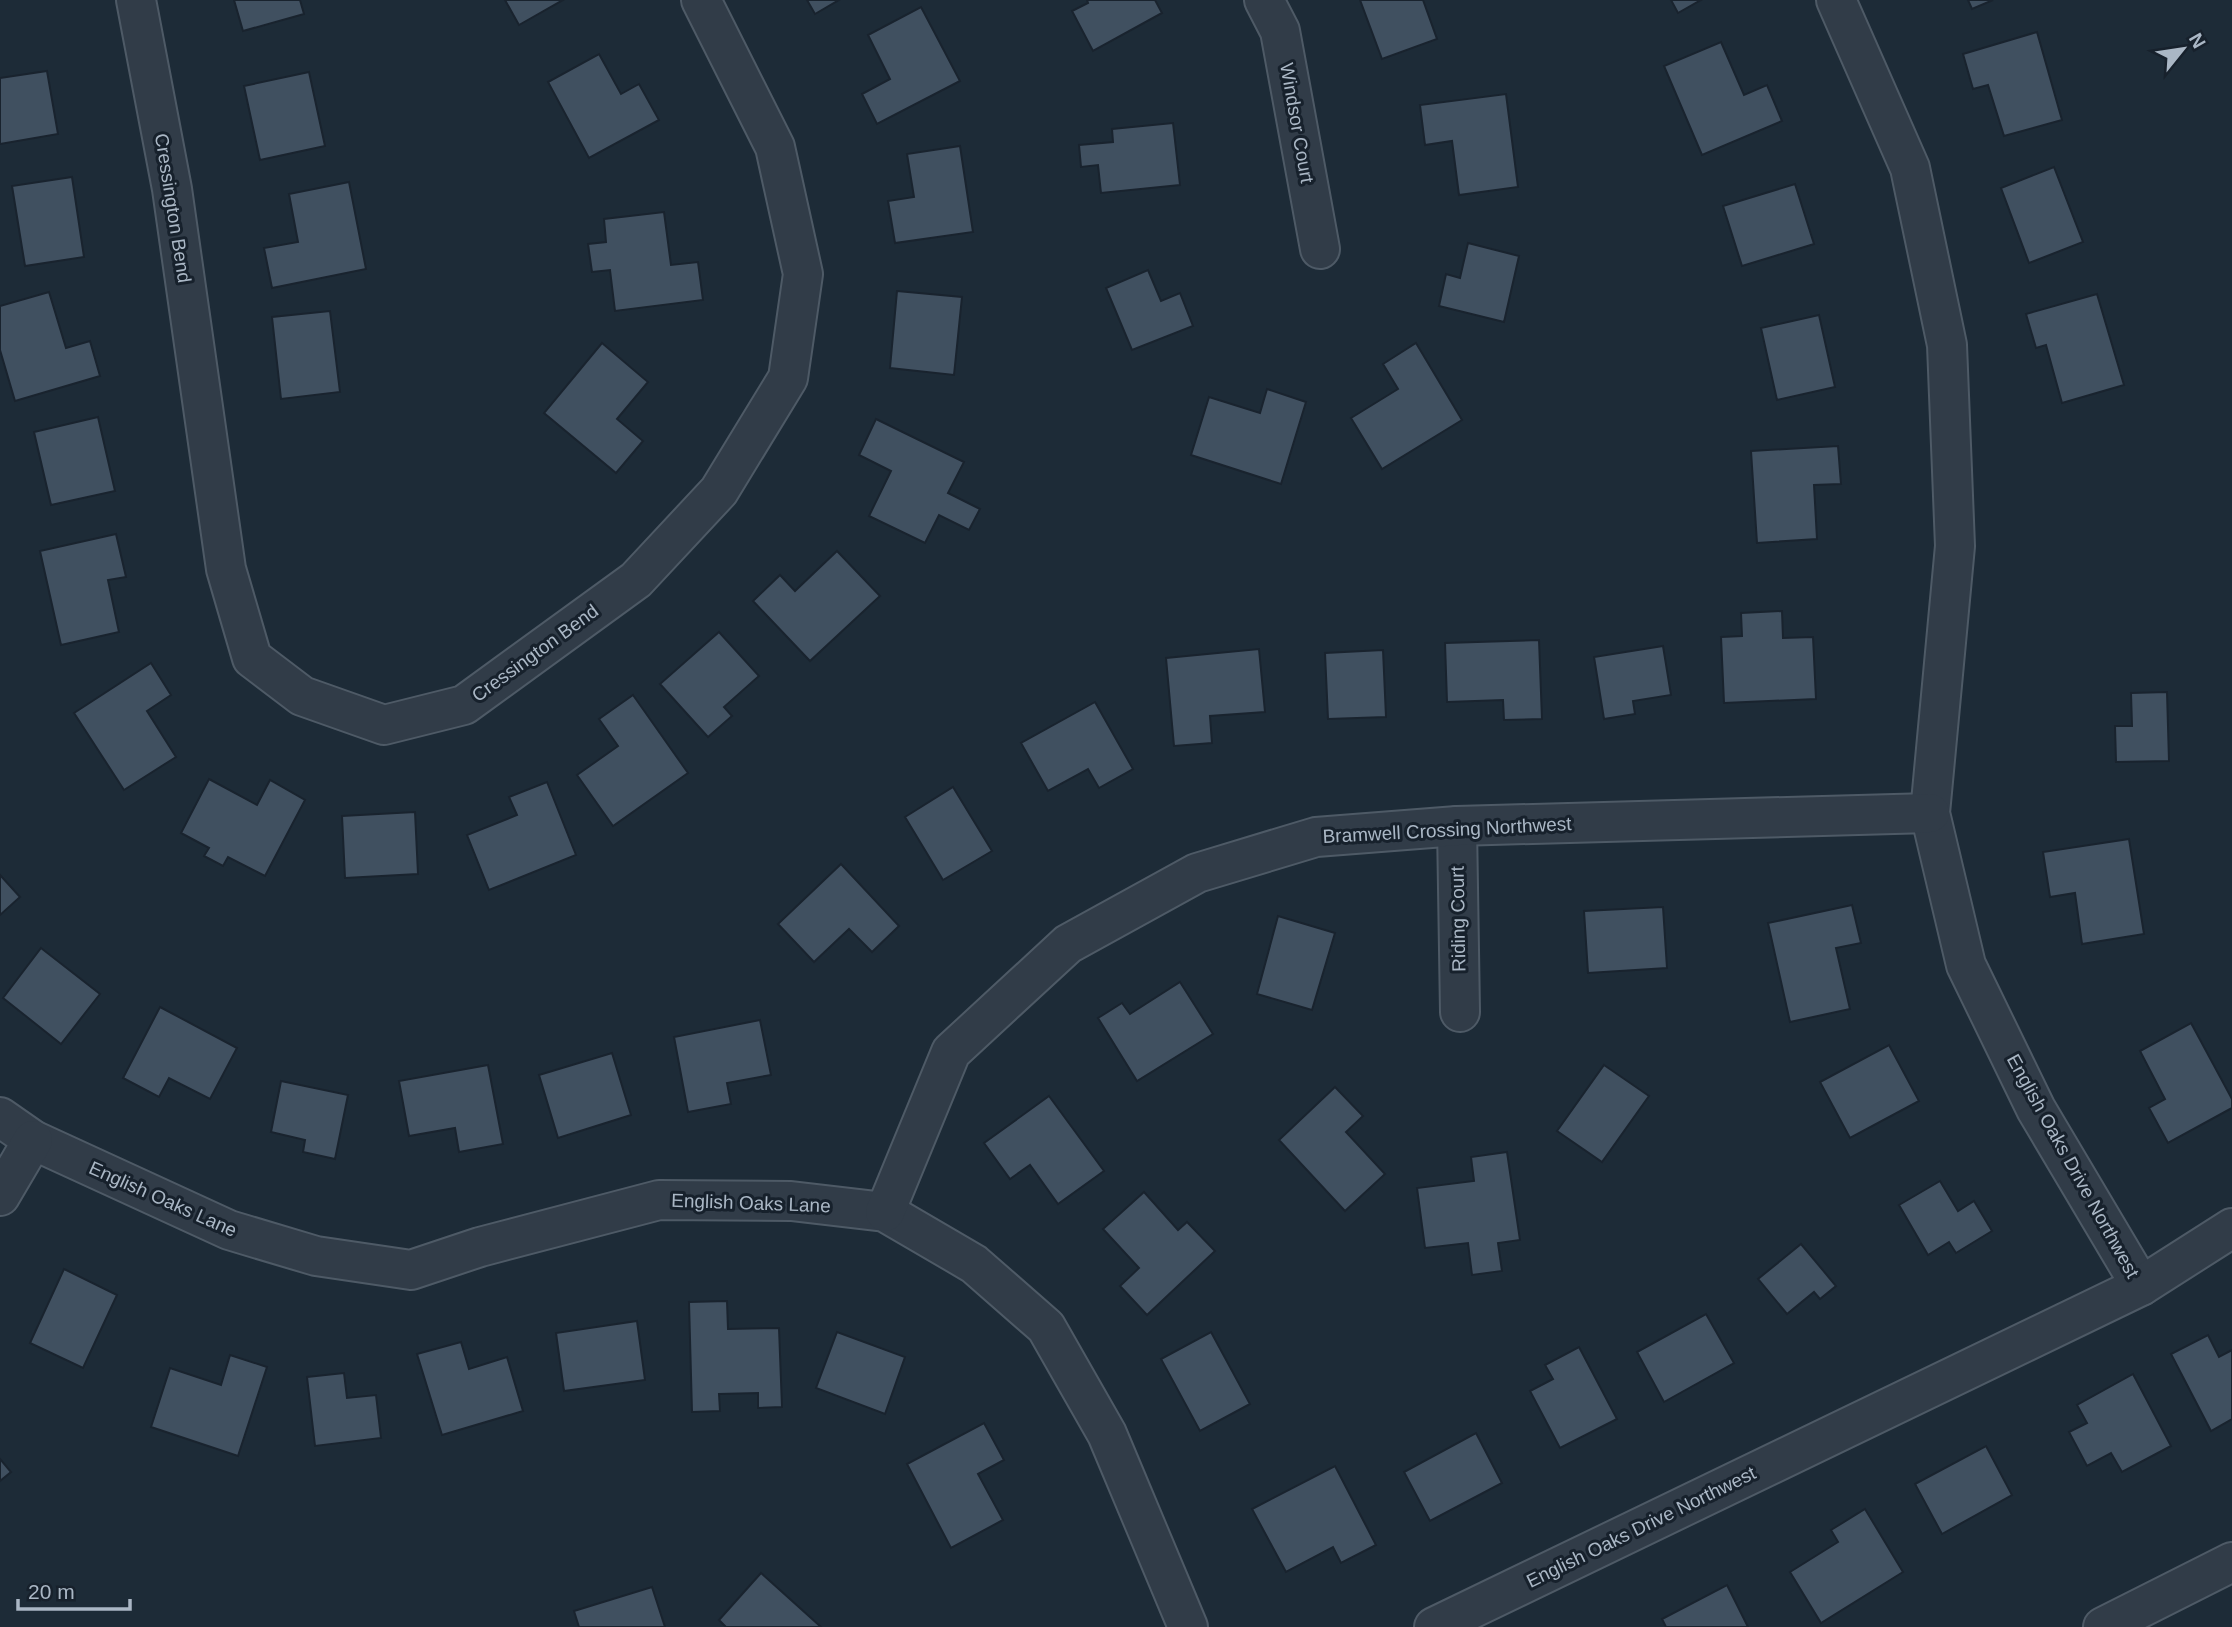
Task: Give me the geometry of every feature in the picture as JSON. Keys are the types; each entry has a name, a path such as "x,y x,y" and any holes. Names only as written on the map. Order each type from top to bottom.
{"street":[{"name":"Cressington Bend","path":"136,0 172,189 226,569 252,658 303,696 384,725 464,705 636,580 719,491 788,378 803,274 775,147 701,0"},
{"name":"Windsor Court","path":"1264,0 1280,31 1320,249"},
{"name":"English Oaks Drive Northwest","path":"1434,1627 2141,1286 2036,1109 1966,965 1930,813 1955,546 1948,345 1910,169 1836,0"},
{"name":"Bramwell Crossing Northwest","path":"885,1212 951,1052 1068,944 1197,873 1316,837 1457,826 1930,813"},
{"name":"Riding Court","path":"1457,826 1460,1012"},
{"name":"English Oaks Lane","path":"0,1117 33,1140 229,1230 316,1256 411,1270 480,1247 659,1200 791,1201 885,1212 974,1264 1046,1326 1107,1434 1188,1627"},
{"path":"0,1196 33,1140"},
{"path":"2141,1286 2232,1228"},
{"path":"2103,1627 2232,1562"}],"building":[{"path":"234,0 300,0 304,14 243,31"},
{"path":"505,0 563,0 519,25"},
{"path":"807,0 839,0 815,14"},
{"path":"1087,0 1155,0 1162,13 1093,51 1072,11 1088,3"},
{"path":"1360,0 1423,0 1437,39 1382,59"},
{"path":"1671,0 1701,0 1678,13"},
{"path":"1968,0 1993,0 1972,9"},
{"path":"921,7 960,81 877,124 862,94 890,79 868,35"},
{"path":"2037,32 2062,120 2004,136 1988,85 1973,89 1963,54"},
{"path":"1721,42 1744,95 1767,85 1782,121 1702,155 1664,66"},
{"path":"599,54 621,94 639,84 659,120 589,158 548,82"},
{"path":"47,71 58,134 0,144 0,78"},
{"path":"309,72 325,146 260,160 244,86"},
{"path":"1506,94 1518,187 1459,195 1452,141 1425,145 1420,105"},
{"path":"1173,123 1180,185 1101,193 1098,165 1081,167 1079,145 1113,142 1112,129"},
{"path":"960,146 973,232 895,243 888,201 914,197 907,154"},
{"path":"2054,167 2083,242 2029,263 2001,188"},
{"path":"72,177 84,257 25,266 12,186"},
{"path":"349,182 366,269 272,288 264,248 298,242 289,194"},
{"path":"1795,184 1814,244 1742,266 1723,206"},
{"path":"664,212 671,265 698,262 703,300 615,311 610,270 592,272 588,244 606,242 604,219"},
{"path":"1468,243 1519,256 1504,322 1439,306 1446,274 1460,278"},
{"path":"1148,270 1161,301 1180,293 1193,326 1132,350 1106,288"},
{"path":"897,291 962,297 954,375 890,368"},
{"path":"49,292 66,348 90,341 100,376 15,401 0,350 0,306"},
{"path":"2097,294 2124,385 2062,403 2046,345 2036,348 2026,314"},
{"path":"330,311 340,392 281,399 272,317"},
{"path":"1819,315 1835,387 1777,400 1761,328"},
{"path":"602,343 648,382 617,419 643,441 616,473 544,413"},
{"path":"1416,343 1462,420 1382,469 1351,418 1398,389 1383,364"},
{"path":"1267,389 1306,402 1281,484 1191,455 1209,397 1260,413"},
{"path":"98,417 115,491 51,505 34,432"},
{"path":"876,419 964,462 948,493 980,509 969,530 939,515 925,543 869,516 891,471 859,455"},
{"path":"1838,446 1841,484 1814,485 1817,539 1757,543 1751,451"},
{"path":"116,534 126,577 108,580 119,632 61,645 40,551"},
{"path":"837,551 880,596 810,661 753,601 780,575 795,591"},
{"path":"1782,611 1783,638 1813,637 1816,699 1724,703 1721,637 1742,636 1741,613"},
{"path":"719,632 759,676 724,707 732,716 708,737 660,684"},
{"path":"1539,640 1542,719 1504,720 1503,700 1447,702 1445,643"},
{"path":"1663,646 1671,695 1633,701 1635,714 1604,719 1594,657"},
{"path":"1259,649 1265,712 1210,716 1212,743 1174,746 1166,658"},
{"path":"1383,650 1386,717 1328,719 1325,653"},
{"path":"151,663 171,695 147,711 176,757 124,790 74,713"},
{"path":"2167,692 2169,761 2116,762 2115,726 2132,726 2131,693"},
{"path":"633,695 688,773 613,826 577,775 618,746 599,719"},
{"path":"1095,702 1133,769 1099,788 1088,769 1048,791 1021,743"},
{"path":"209,779 257,805 270,780 305,800 265,876 228,857 223,866 204,856 209,848 181,833"},
{"path":"547,782 576,855 489,890 467,835 517,815 509,797"},
{"path":"953,787 992,851 943,880 905,817"},
{"path":"415,812 418,874 345,878 342,816"},
{"path":"2129,839 2144,934 2082,944 2075,893 2050,897 2043,852"},
{"path":"841,864 899,926 872,952 849,929 814,962 778,924"},
{"path":"0,875 20,897 0,915"},
{"path":"1852,905 1861,943 1836,948 1850,1009 1790,1022 1768,923"},
{"path":"1663,907 1667,968 1588,973 1584,911"},
{"path":"1278,916 1335,933 1312,1010 1257,994"},
{"path":"41,948 100,994 61,1044 3,998"},
{"path":"1180,982 1213,1034 1137,1081 1098,1018 1122,1003 1130,1014"},
{"path":"160,1007 237,1048 210,1099 169,1078 159,1097 123,1078"},
{"path":"760,1020 771,1075 727,1083 731,1104 688,1112 674,1037"},
{"path":"2191,1023 2232,1099 2232,1108 2168,1143 2149,1108 2165,1099 2140,1051"},
{"path":"1889,1045 1919,1101 1850,1138 1820,1082"},
{"path":"612,1053 631,1115 558,1138 539,1075"},
{"path":"488,1065 503,1144 459,1152 455,1128 409,1136 399,1081"},
{"path":"1604,1065 1649,1096 1602,1162 1557,1131"},
{"path":"281,1081 348,1095 335,1159 303,1152 305,1140 271,1132"},
{"path":"1335,1087 1363,1116 1346,1132 1385,1174 1345,1211 1279,1140"},
{"path":"1049,1096 1104,1171 1058,1204 1030,1165 1010,1179 984,1143"},
{"path":"1507,1152 1520,1240 1498,1243 1502,1271 1472,1275 1468,1243 1425,1248 1417,1188 1474,1181 1471,1157"},
{"path":"1940,1181 1958,1211 1974,1201 1992,1231 1956,1253 1949,1242 1928,1255 1899,1205"},
{"path":"1144,1192 1178,1230 1187,1222 1215,1251 1147,1315 1120,1286 1139,1268 1103,1229"},
{"path":"1801,1244 1836,1286 1820,1299 1814,1292 1787,1314 1758,1279"},
{"path":"64,1269 117,1295 83,1368 30,1343"},
{"path":"727,1301 728,1329 779,1328 782,1407 758,1408 758,1393 719,1394 720,1411 692,1412 689,1302"},
{"path":"1706,1314 1734,1363 1664,1402 1637,1352"},
{"path":"637,1321 645,1380 564,1391 556,1333"},
{"path":"837,1332 905,1357 885,1414 816,1388"},
{"path":"1211,1332 1250,1404 1200,1431 1161,1359"},
{"path":"2208,1335 2219,1357 2232,1350 2232,1419 2211,1431 2171,1354"},
{"path":"461,1342 469,1369 507,1357 523,1411 442,1435 417,1354"},
{"path":"1579,1347 1617,1419 1560,1448 1530,1391 1553,1379 1545,1365"},
{"path":"230,1355 267,1367 238,1456 151,1427 170,1368 221,1385"},
{"path":"344,1373 347,1398 376,1395 381,1438 315,1446 307,1377"},
{"path":"2133,1374 2171,1446 2122,1472 2111,1453 2087,1466 2069,1432 2087,1423 2077,1405"},
{"path":"984,1423 1004,1460 978,1474 1003,1520 951,1548 907,1464"},
{"path":"1476,1433 1502,1483 1430,1521 1404,1472"},
{"path":"1986,1446 2012,1495 1942,1534 1915,1484"},
{"path":"0,1459 11,1472 0,1481"},
{"path":"1335,1466 1376,1545 1341,1563 1333,1547 1286,1572 1252,1509"},
{"path":"1865,1509 1903,1572 1821,1623 1790,1572 1838,1542 1831,1530"},
{"path":"761,1573 821,1627 726,1627 719,1620"},
{"path":"1727,1585 1748,1627 1666,1627 1662,1619"},
{"path":"652,1587 665,1627 579,1627 574,1611"}]}
